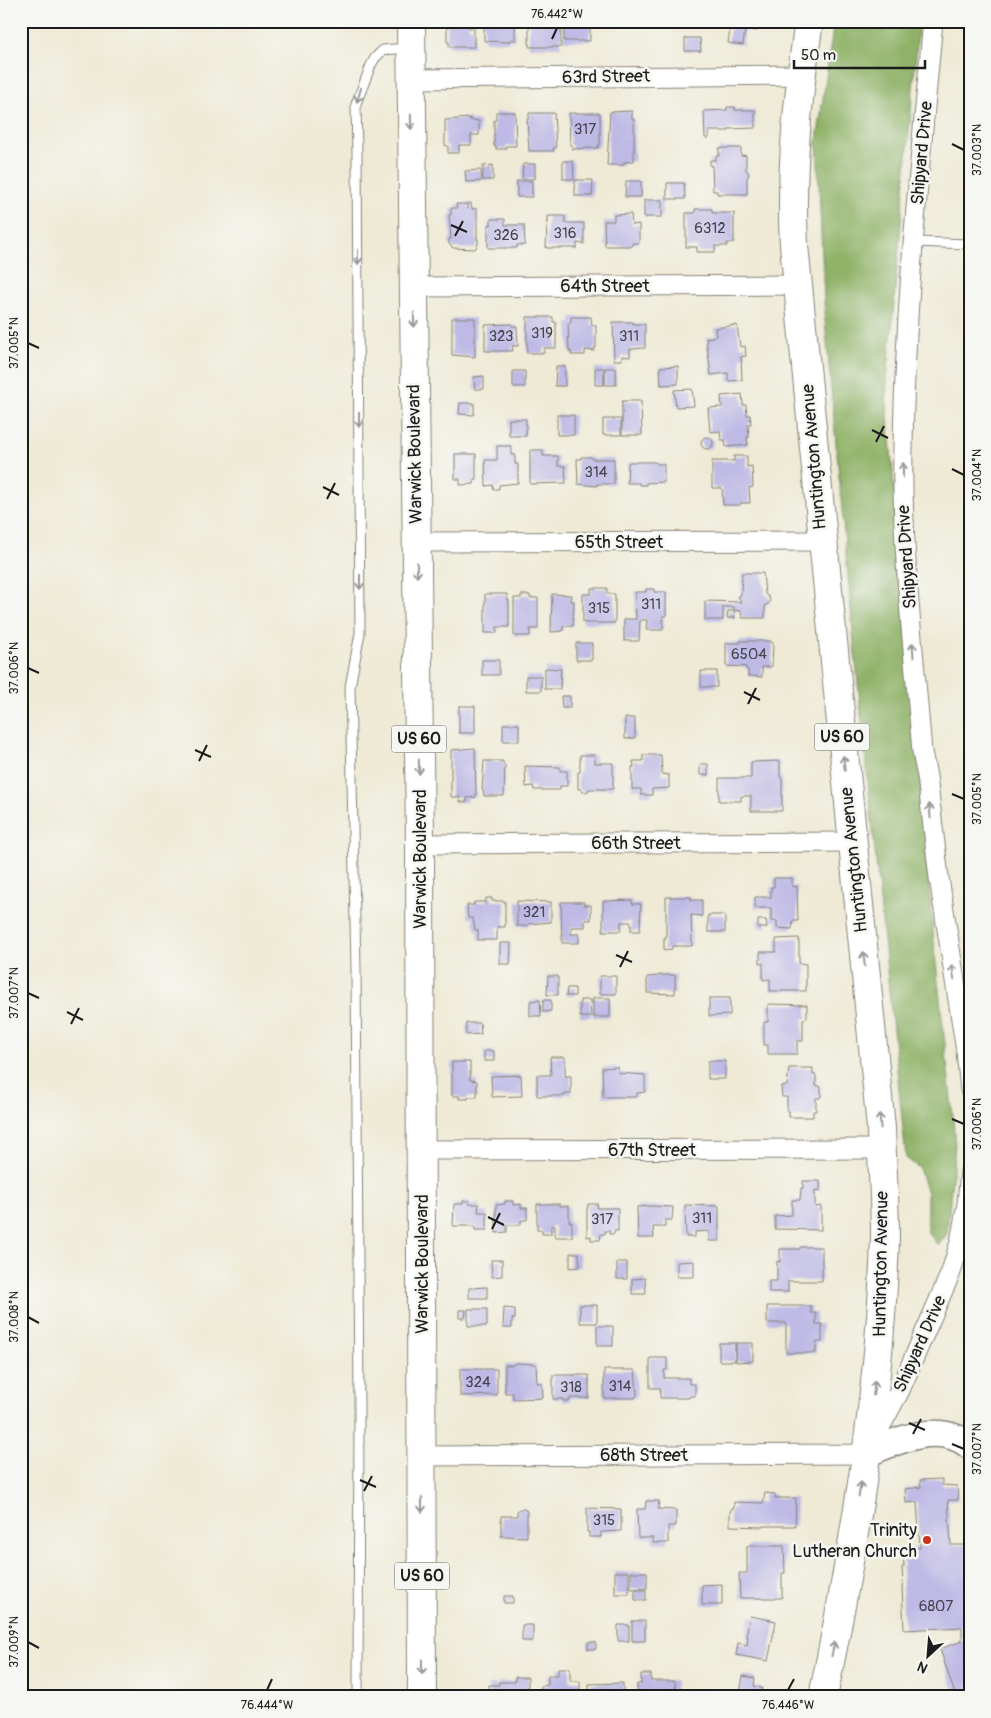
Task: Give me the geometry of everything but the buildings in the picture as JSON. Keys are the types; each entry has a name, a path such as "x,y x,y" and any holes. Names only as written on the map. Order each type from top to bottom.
{"main road":[{"name":"Warwick Boulevard","path":"411,21 420,844 422,1697"},
{"name":"Huntington Avenue","path":"809,21 801,74 793,164 792,209 822,541 882,1149 885,1236 879,1343 866,1454 837,1627 823,1697"}],"street":[{"name":"Shipyard Drive","path":"933,21 906,352 903,448 904,505 922,752 927,776 940,886 966,1051 970,1090"},
{"name":"63rd Street","path":"411,79 801,74"},
{"name":"64th Street","path":"413,287 798,285"},
{"name":"65th Street","path":"416,542 822,541"},
{"name":"66th Street","path":"420,844 853,842"},
{"name":"67th Street","path":"422,1150 882,1149"},
{"name":"Shipyard Drive","path":"866,1454 900,1390 951,1272 960,1242 967,1204 970,1171"},
{"path":"866,1454 890,1443 927,1434 942,1434 955,1437 970,1446"},
{"name":"68th Street","path":"422,1456 866,1454"}],"lane":[{"path":"358,1697 359,1407 356,968 350,687 360,633 355,118 359,93 371,65 380,52 388,49 411,48"},
{"path":"914,242 970,244"}],"green space":[{"path":"834,21 919,21 886,394 935,954 955,1145 947,1234 938,1245 927,1231 927,1193 919,1168 906,1158 855,654 825,321 817,141"}],"place":[{"name":"Trinity Lutheran Church","path":"927,1540"}]}
